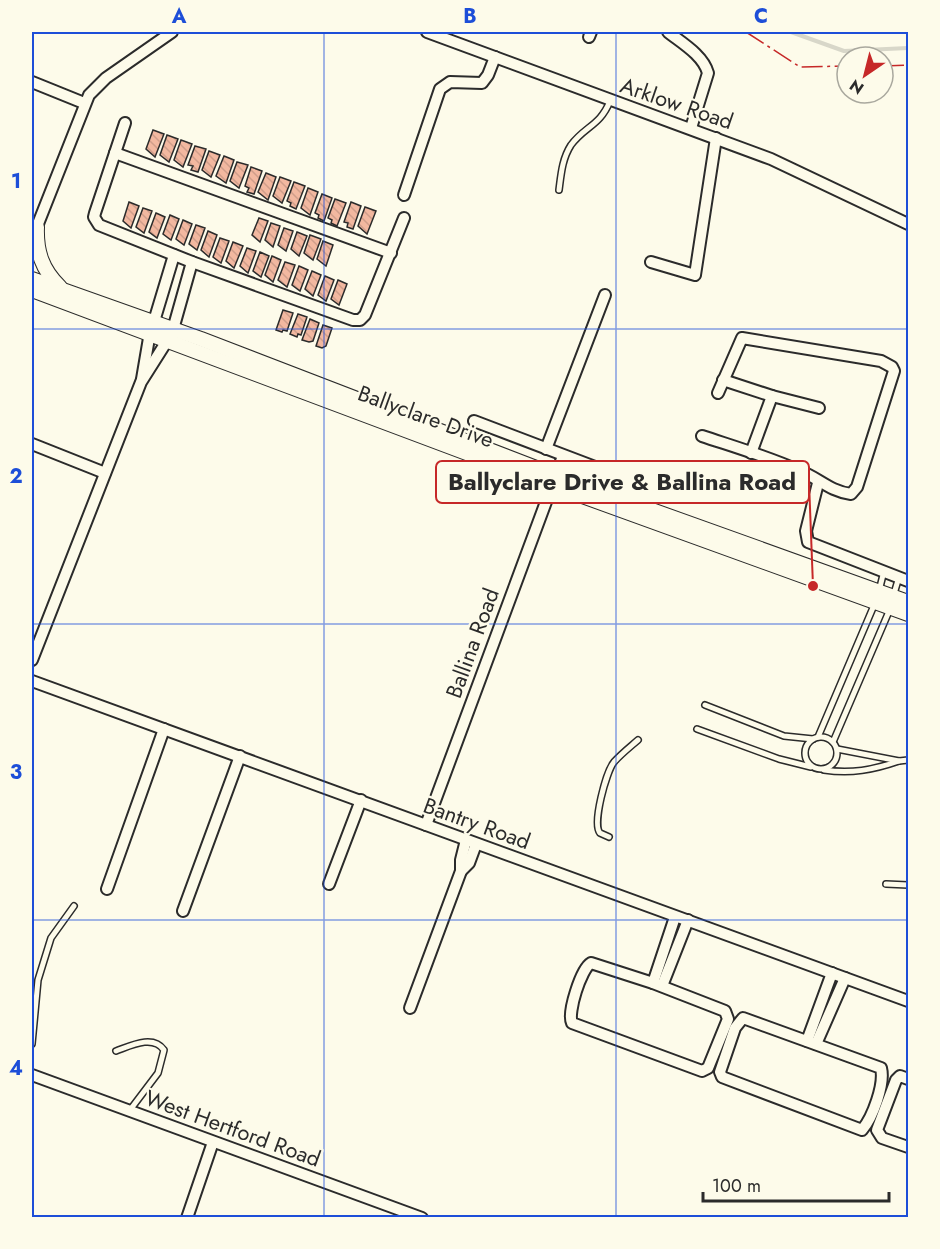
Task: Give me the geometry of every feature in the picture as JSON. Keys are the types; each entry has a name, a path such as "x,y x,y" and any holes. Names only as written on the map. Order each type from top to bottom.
{"street":[{"path":"32,241 84,103 97,85 172,32"},
{"name":"Arklow Road","path":"427,32 771,159 909,224"},
{"path":"668,32 692,51 706,66 708,73 691,128"},
{"path":"404,195 440,89 450,82 482,83 495,57"},
{"path":"32,82 84,103"},
{"path":"125,123 95,213 96,220 116,232 174,255 353,320 360,320 368,307 404,218"},
{"path":"651,262 694,275 716,138"},
{"path":"115,153 391,253"},
{"path":"37,227 36,245 43,264 48,275 64,291"},
{"path":"32,660 141,382 152,329 174,255"},
{"path":"141,382 173,330 192,262"},
{"name":"Ballyclare Drive","path":"32,279 152,329 166,343 877,596 892,602 909,615"},
{"name":"Ballyclare Drive","path":"32,291 152,329 173,330 554,480"},
{"path":"546,450 605,295"},
{"path":"702,436 802,471 818,483 848,494 856,490 893,376 892,367 880,361 742,338 718,393"},
{"path":"723,380 819,408"},
{"path":"751,453 772,396"},
{"path":"474,421 624,478"},
{"path":"32,444 105,473"},
{"name":"Ballina Road","path":"426,825 563,456"},
{"path":"818,483 806,531 808,542 904,579"},
{"name":"Ballyclare Drive","path":"892,602 909,602"},
{"name":"Bantry Road","path":"32,681 909,1001"},
{"path":"107,889 164,729"},
{"path":"183,911 240,756"},
{"path":"329,884 361,800"},
{"path":"410,1008 461,871 461,860 471,842"},
{"path":"658,985 675,917"},
{"path":"658,985 687,920"},
{"path":"591,963 658,985 722,1009 727,1014 710,1065 705,1071 578,1027 570,1018 584,970 591,963"},
{"path":"812,1042 832,973"},
{"path":"812,1042 845,978"},
{"path":"747,1018 812,1042 881,1068 883,1077 868,1124 862,1130 720,1075 735,1028 741,1019 747,1018"},
{"name":"West Hertford Road","path":"32,1076 422,1218"},
{"path":"909,1079 900,1076 896,1080 877,1130 882,1138 909,1147"},
{"path":"187,1218 213,1142"}],"lane":[{"path":"559,190 563,162 571,146 604,117 610,101"},
{"path":"811,767 804,752 816,738 877,596 884,571"},
{"path":"833,742 892,602 904,579"},
{"path":"705,705 784,736 816,738 833,742 837,749 835,762 821,770"},
{"path":"697,729 779,759 821,770 843,773 872,770 898,761 909,760"},
{"path":"609,837 600,833 596,825 605,782 614,763 638,740"},
{"path":"837,749 898,761"},
{"path":"886,884 909,885"},
{"path":"32,1044 38,981 51,938 74,906"},
{"path":"116,1051 145,1042 157,1043 164,1050 158,1072 129,1111"}],"building":[{"path":"153,130 164,134 155,157 146,149"},
{"path":"167,135 178,139 169,162 160,155"},
{"path":"181,140 192,144 183,167 174,160"},
{"path":"195,146 206,149 198,172 191,170 193,166 188,165"},
{"path":"209,151 220,155 211,177 202,170"},
{"path":"224,156 234,160 226,183 216,176"},
{"path":"237,162 248,165 239,188 230,181"},
{"path":"251,167 262,171 254,194 247,192 249,188 245,186"},
{"path":"266,173 276,177 268,200 258,192"},
{"path":"280,177 291,181 282,203 273,196"},
{"path":"294,182 305,186 296,209 287,201"},
{"path":"308,188 318,192 310,215 301,208"},
{"path":"322,194 332,198 324,221 315,213"},
{"path":"335,199 346,203 337,226 328,218"},
{"path":"129,202 139,206 131,228 123,221"},
{"path":"351,202 361,206 353,229 347,227 348,223 344,222"},
{"path":"365,207 376,211 367,234 358,226"},
{"path":"143,208 152,211 144,233 136,227"},
{"path":"156,213 165,217 157,238 149,232"},
{"path":"170,215 179,219 171,240 163,234"},
{"path":"259,218 268,221 260,242 252,235"},
{"path":"183,220 192,224 184,245 176,239"},
{"path":"271,223 280,226 273,247 265,240"},
{"path":"196,225 205,228 197,250 189,244"},
{"path":"284,228 293,231 286,251 278,245"},
{"path":"208,231 217,235 209,257 201,250"},
{"path":"297,232 307,236 299,256 291,249"},
{"path":"310,235 321,239 313,260 304,253"},
{"path":"220,238 229,241 221,263 213,257"},
{"path":"323,241 333,245 326,266 317,259"},
{"path":"233,242 243,246 234,268 226,261"},
{"path":"247,248 256,251 248,273 240,266"},
{"path":"260,252 269,256 261,277 253,271"},
{"path":"272,256 281,260 273,282 265,275"},
{"path":"285,262 295,265 287,287 278,280"},
{"path":"299,266 308,270 300,291 292,285"},
{"path":"312,271 321,275 313,296 305,289"},
{"path":"325,276 334,280 326,301 318,295"},
{"path":"338,280 347,284 339,305 331,299"},
{"path":"283,310 293,313 287,331 282,332 276,330"},
{"path":"298,314 307,317 301,335 298,334 297,337 290,334"},
{"path":"310,319 319,323 313,341 309,342 302,340"},
{"path":"323,325 332,328 326,346 322,348 316,346"}],"waterway":[{"path":"791,32 844,51 908,48"}],"power":[{"path":"746,32 800,67 835,66"},
{"path":"895,66 908,65"}],"place":[{"name":"Ballyclare Drive & Ballina Road","path":"813,586"}]}
